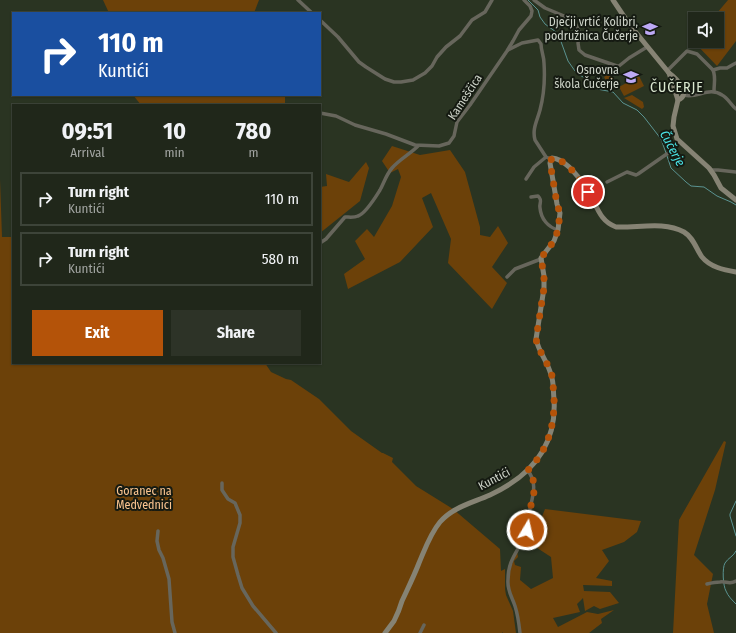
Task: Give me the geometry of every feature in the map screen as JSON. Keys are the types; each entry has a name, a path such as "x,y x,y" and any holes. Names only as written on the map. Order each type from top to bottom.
{"street":[{"path":"298,0 311,12"},
{"path":"321,21 366,67 385,79 394,82 401,82 414,80 425,73 446,47 460,36 472,20 485,12 492,0"},
{"name":"Kameščica","path":"321,113 336,116 367,129 377,131 418,146 439,146 449,143 454,136 457,122 507,51 519,30 531,16 532,10 524,0"},
{"path":"534,0 545,8 568,18 575,23 580,33 578,43 579,50 585,55 619,66 647,47"},
{"path":"614,0 629,24 678,83 683,90 684,95"},
{"path":"507,51 522,43 535,40 538,40 542,44 541,51 545,68 544,92 534,127 534,140 548,158 560,213 558,230 554,241 541,259 515,269 507,277"},
{"path":"668,72 687,51 697,54 713,70 715,76 714,91"},
{"path":"713,70 728,68 736,63"},
{"path":"668,72 678,100 673,126 675,135 679,142 711,170 721,188 736,200"},
{"path":"684,95 689,96 714,91 722,94 736,109"},
{"path":"678,100 682,99 684,95"},
{"path":"607,182 627,172 636,175 638,174 667,154 679,142"},
{"path":"321,242 326,239 345,218 360,216 381,189 391,169 418,146"},
{"path":"526,179 534,167 548,158 555,158 569,166 588,192 601,216 610,225 616,227 663,227 685,232 694,242 703,258 708,262 716,267 736,272"},
{"path":"711,170 736,172"},
{"path":"531,197 536,196 540,198 540,208 543,218 550,227 558,230"},
{"name":"Kuntići","path":"385,633 394,620 434,530 441,521 461,506 490,495 506,486 528,470 538,459 550,436 554,406 552,375 537,345 536,339 544,288 544,276 541,259"},
{"path":"520,633 517,611 508,588 508,580 510,563 527,530 534,492 533,478 528,470"},
{"path":"222,483 222,490 228,499 235,503 240,516 240,523 233,551 242,588 253,606 276,633"},
{"path":"158,531 159,550 169,579 172,622 175,633"},
{"path":"707,584 714,582 732,583 736,581"},
{"path":"420,633 424,625"}],"green space":[{"path":"103,0 259,0 254,12 109,12"},
{"name":"Čučerje","path":"728,0 736,0 736,41 717,66 700,48 724,48 724,12 718,12"},
{"path":"610,73 616,85 610,88 604,77"},
{"path":"639,76 644,86 624,96 619,87"},
{"path":"632,95 643,102 644,107 642,109 624,98"},
{"path":"134,96 285,96 285,104 140,104"},
{"path":"392,146 420,155 450,150 465,172 480,227 480,235 490,237 498,226 508,243 492,267 507,283 492,309 448,263 451,239 431,193 422,198 433,227 400,262 348,289 344,274 365,259 355,241 367,229 374,237 392,206 401,177 398,169 390,173 382,161"},
{"path":"366,162 369,168 360,201 321,232 321,187 327,186 326,174 349,182"},
{"name":"Goranec na Medvednici","path":"0,179 2,237 12,237 12,364 266,364 271,372 291,380 319,399 351,431 382,453 393,458 392,462 416,486 453,509 500,549 501,571 505,569 506,595 513,611 516,633 502,632 0,633"},
{"path":"724,441 726,442 715,490 694,555 713,574 707,604 714,633 673,633 679,520"},
{"path":"545,509 641,521 637,532 624,542 602,550 609,561 596,578 612,581 612,586 583,585 584,591 610,592 619,603 600,609 594,606 585,611 583,598 577,604 580,612 553,618 558,627 587,612 598,614 614,610 601,619 602,623 589,633 521,633 509,589 509,572 517,551 518,557 514,561 515,565 521,567 520,580 531,589 553,578 551,557 531,544"}],"waterway":[{"name":"Čučerje","path":"528,0 538,10 540,17 545,24 559,36 568,61 575,71 590,81 597,89 613,92 623,103 637,110 661,139 666,153"},
{"name":"Čučerje","path":"667,156 671,168 691,186 704,187 717,196 736,205"},
{"name":"Čučerje","path":"736,501 730,514 736,536"},
{"name":"Čučerje","path":"736,551 725,563 723,573 725,589 736,604"}],"place":[{"name":"Dječji vrtić Kolibri, podružnica Čučerje","path":"650,29"},
{"name":"Osnovna škola Čučerje","path":"631,77"}],"district":[{"name":"ČUČERJE","path":"677,87"}],"route":[{"path":"527,530 534,492 533,478 528,470 538,459 550,436 554,406 552,375 537,345 536,339 544,296 544,276 541,258 554,241 559,226 560,213 557,204 550,162 552,158 555,158 569,166 588,192"}]}
